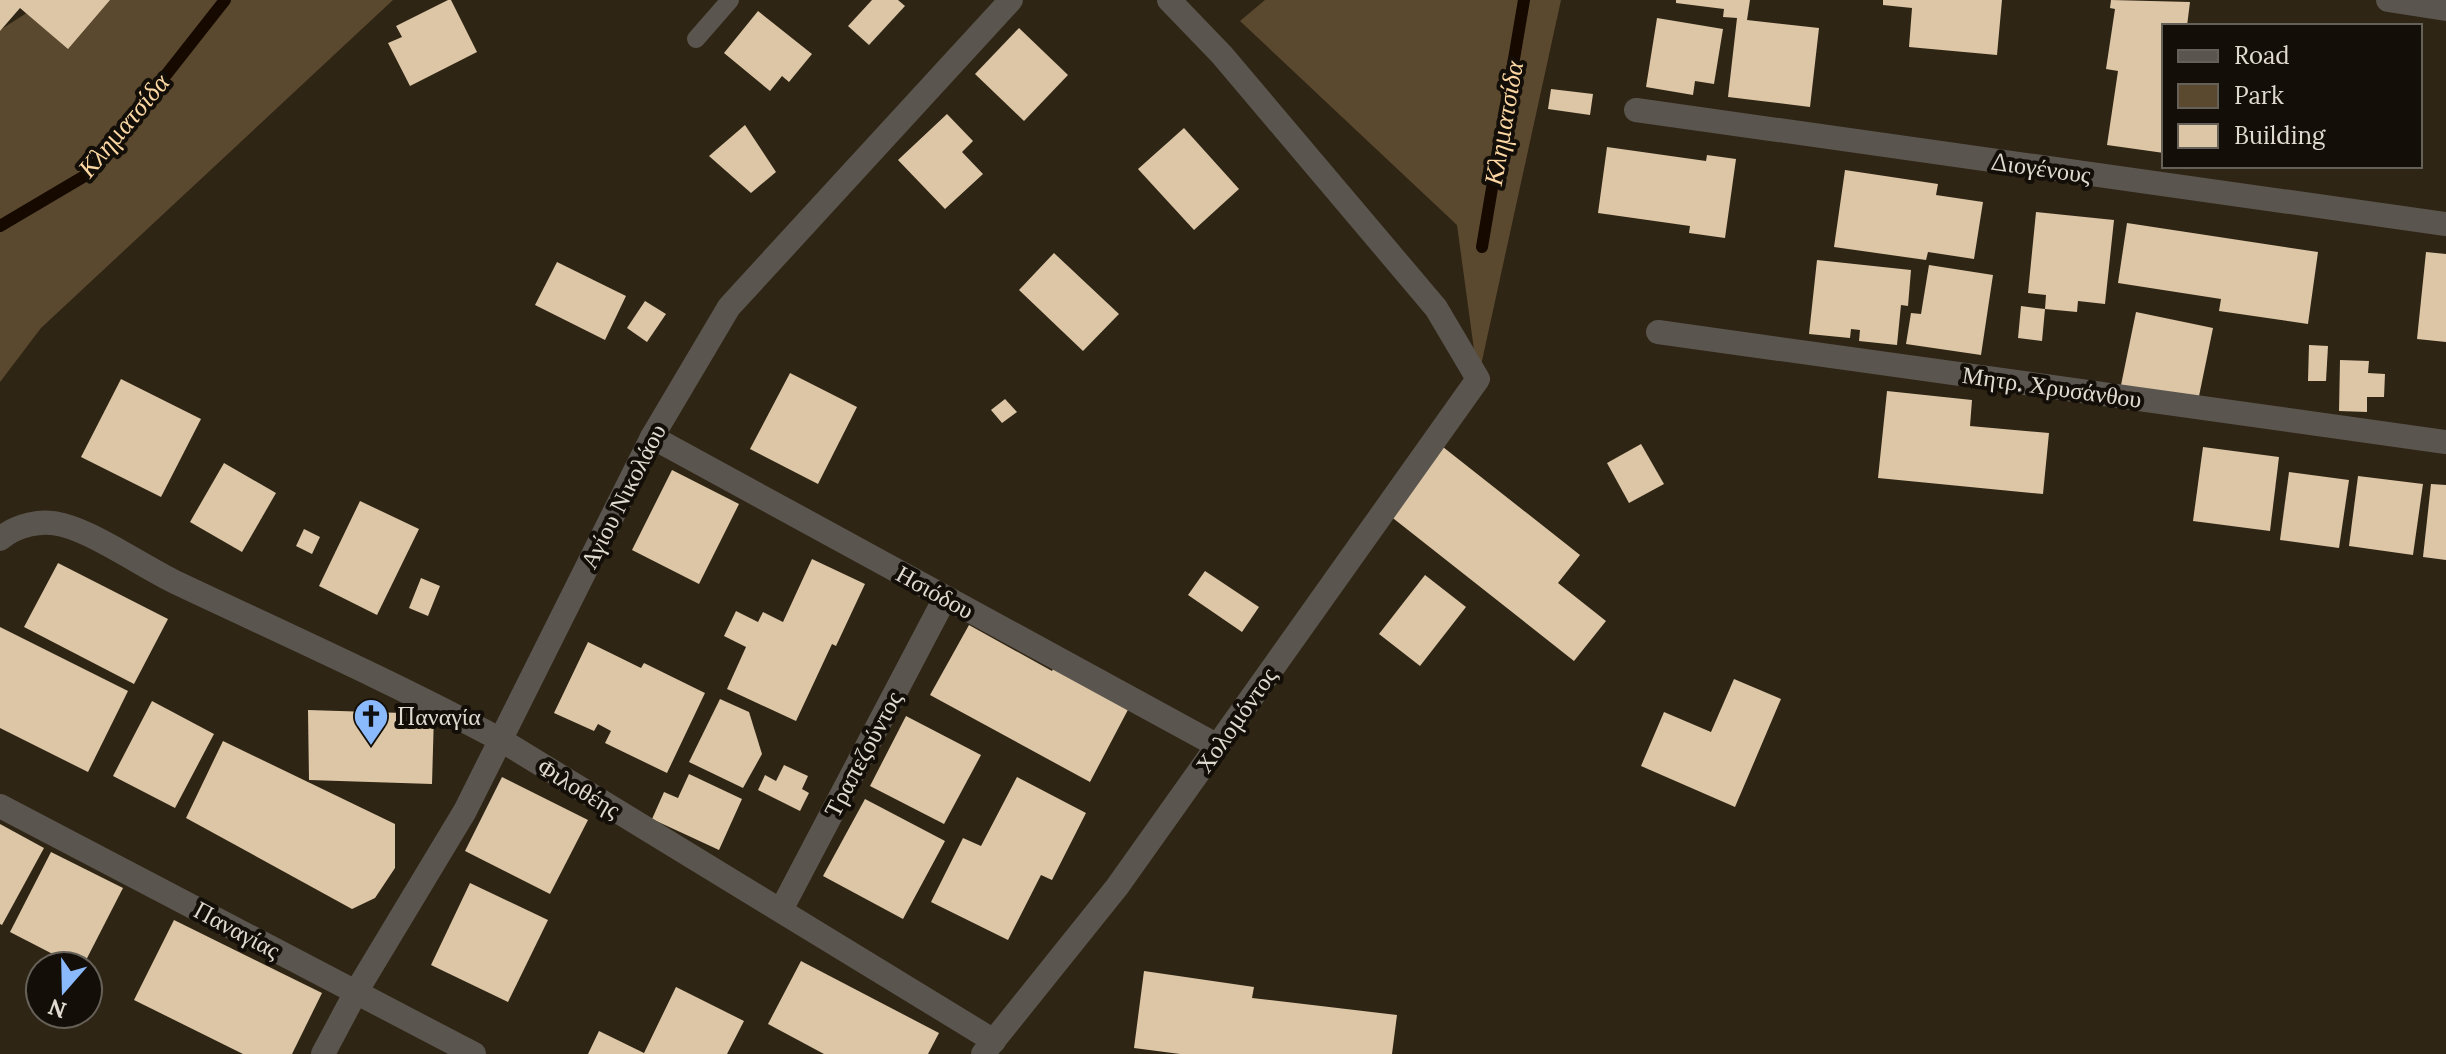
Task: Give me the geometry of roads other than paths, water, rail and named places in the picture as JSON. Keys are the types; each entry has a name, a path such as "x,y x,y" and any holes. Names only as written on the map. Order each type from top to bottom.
{"street":[{"name":"Αγίου Νικολάου","path":"323,1054 356,992 465,811 652,437 729,307 1011,0"},
{"name":"Χολομόντος","path":"988,1047 1117,887 1478,379 1436,308 1222,55 1169,0"},
{"path":"2388,0 2446,9"},
{"name":"Διογένους","path":"1636,110 2446,224"},
{"name":"Μητρ. Χρυσάνθου","path":"1658,332 2446,442"},
{"name":"Ησιόδου","path":"652,437 1218,746"},
{"name":"Φιλοθέης","path":"0,539 21,526 41,522 60,524 79,531 147,568 423,698 501,740 781,910 988,1047"},
{"name":"Τραπεζούντος","path":"781,910 945,598"},
{"name":"Παναγίας","path":"0,806 474,1054"}],"lane":[{"path":"696,39 730,0"}],"waterway":[{"name":"Κληματσίδα","path":"0,226 88,174 225,0"},
{"name":"Κληματσίδα","path":"1482,247 1524,0"}],"place":[{"name":"Παναγία","path":"371,747"}]}
